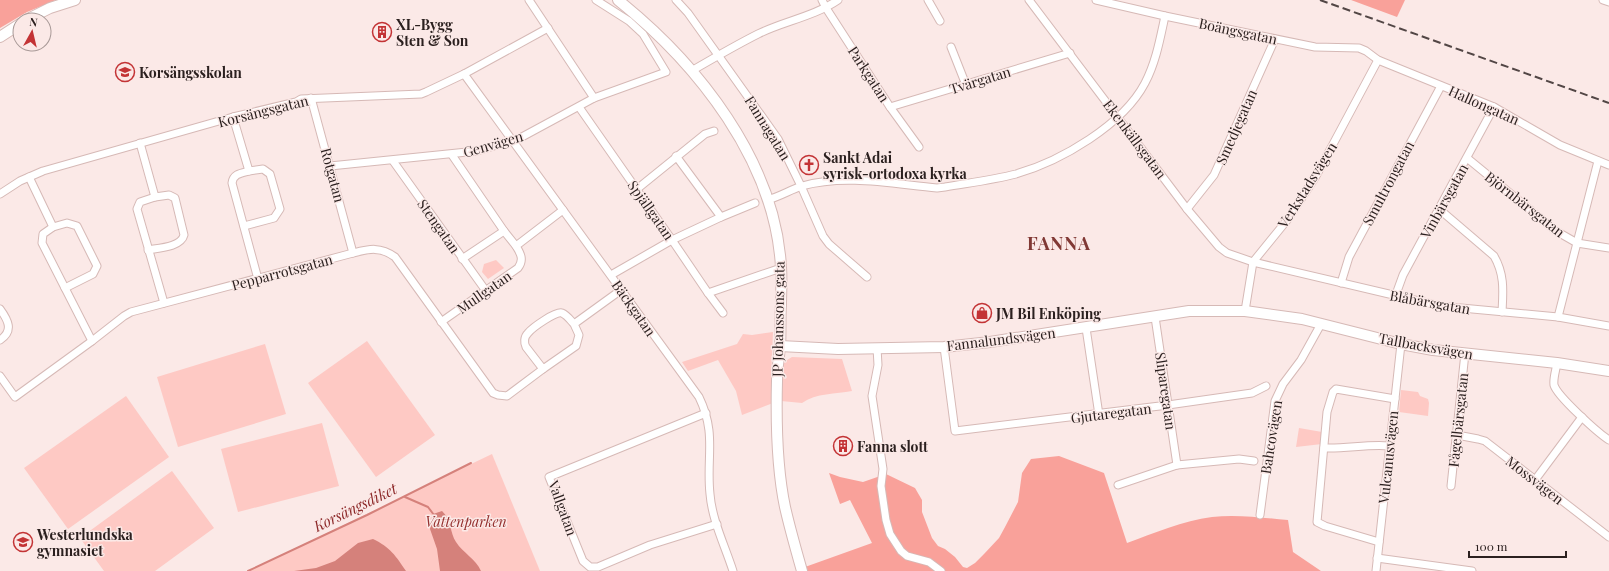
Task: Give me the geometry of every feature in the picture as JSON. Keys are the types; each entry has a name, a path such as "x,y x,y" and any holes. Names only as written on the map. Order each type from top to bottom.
{"street":[{"path":"42,12 75,0"},
{"path":"529,0 594,98"},
{"name":"Genvägen","path":"330,166 452,155 477,151 512,141 594,98 666,72 643,34 629,21 596,0"},
{"name":"JP Johanssons gata","path":"618,0 634,13 693,70 722,108 735,128 768,200 774,222 781,268 780,346 777,382 779,452 785,506 802,571"},
{"name":"Fannagatan","path":"676,0 688,13 719,55 778,139 823,236 829,244 867,277"},
{"name":"Parkgatan","path":"822,0 890,107 919,147"},
{"path":"693,70 759,33 803,18 826,8 838,0"},
{"path":"928,0 940,21"},
{"name":"Ekenkällsgatan","path":"1029,0 1187,209 1219,247 1227,253 1253,262"},
{"name":"Boängsgatan","path":"1096,0 1274,39 1315,46 1359,48 1366,50 1378,60"},
{"path":"1604,0 1609,2"},
{"path":"768,200 801,186 838,181 856,181 937,188 1010,175 1059,157 1109,126 1134,100 1145,82 1156,58 1165,16"},
{"name":"Korsängsgatan","path":"0,194 20,181 43,171 233,117 296,102 301,99 421,94 464,74 548,28"},
{"path":"0,37 12,29"},
{"name":"Smedjegatan","path":"1187,209 1214,175 1274,39"},
{"path":"951,48 966,85"},
{"name":"Tvärgatan","path":"890,107 1070,53"},
{"name":"Hallongatan","path":"1378,60 1494,107 1560,145 1609,165"},
{"name":"Verkstadsvägen","path":"1245,311 1253,262 1288,219 1316,176 1378,60"},
{"name":"Bäckgatan","path":"464,74 699,397 706,413 710,432 710,494 717,524 733,571"},
{"name":"Smultrongatan","path":"1341,283 1349,257 1441,86"},
{"name":"Rotgatan","path":"311,98 353,253"},
{"name":"Spjällgatan","path":"579,107 723,313"},
{"name":"Vinbärsgatan","path":"1395,297 1403,275 1494,107"},
{"path":"233,117 249,171"},
{"path":"637,189 705,134 714,131"},
{"path":"140,143 155,197"},
{"path":"452,155 516,246 563,210"},
{"path":"676,156 721,217"},
{"name":"Björnbärsgatan","path":"1467,158 1556,231 1577,243 1609,248"},
{"name":"Stengatan","path":"393,161 486,291"},
{"path":"1558,317 1598,161"},
{"path":"244,226 274,218 280,209 270,174 263,169 237,174 232,180 232,183 258,279"},
{"path":"29,177 53,227"},
{"path":"148,250 179,243 184,238 175,198 169,194 140,202 137,209 148,250 164,303"},
{"path":"611,275 672,240 756,202"},
{"path":"1440,209 1494,256 1499,264 1504,284 1502,312"},
{"path":"65,288 93,274 97,266 76,226 67,223 53,227 43,234 42,243 92,341"},
{"path":"462,259 504,231"},
{"name":"Mullgatan","path":"441,322 520,265 522,257 516,246"},
{"name":"Pepparrotsgatan","path":"0,376 15,396 92,341 124,316 164,303 353,253 378,248 394,257 493,393 498,396 507,396 543,369"},
{"name":"Blåbärsgatan","path":"1253,262 1395,297 1440,306 1558,317 1609,326"},
{"path":"708,293 781,268"},
{"path":"574,324 621,290"},
{"path":"0,309 7,318 9,325 7,334 0,340"},
{"name":"Fannalundsvägen","path":"780,346 838,349 944,347 1086,328 1189,311 1245,311"},
{"name":"Tallbacksvägen","path":"1245,311 1286,316 1401,344 1433,350 1557,363 1609,371"},
{"path":"559,313 564,313 574,324 579,335 576,346 543,369 524,343 528,332 553,315 559,313"},
{"name":"Sliparegatan","path":"1155,317 1177,465"},
{"name":"Bahcovägen","path":"1260,515 1275,401 1281,388 1301,360 1322,324"},
{"path":"1086,328 1098,415"},
{"name":"Vulcanusvägen","path":"1376,571 1401,344"},
{"name":"Gjutaregatan","path":"944,347 955,431 1098,415 1252,393 1266,386"},
{"path":"877,348 878,365 872,396 883,469 881,486 886,520 890,534 901,551 907,556 929,562 941,571"},
{"name":"Fågelbärsgatan","path":"1451,486 1464,353"},
{"path":"1557,363 1554,381 1557,391 1582,417 1609,440"},
{"path":"1379,542 1324,526 1317,522 1328,408 1333,392 1336,389 1395,399"},
{"name":"Vallgatan","path":"706,413 549,477 583,561 590,567 598,567 650,545 717,524"},
{"path":"1535,480 1582,417"},
{"name":"Mossvägen","path":"1457,435 1478,438 1485,441 1609,537"},
{"path":"1324,448 1340,449 1390,446"},
{"path":"1118,485 1177,465 1239,459 1254,461"},
{"path":"1377,558 1439,569 1472,571"}],"green space":[{"path":"496,260 504,268 488,279 482,272 484,264"},
{"path":"773,332 771,379 774,379 773,403 742,415 736,391 718,360 688,371 682,362 737,344 743,334 752,335"},
{"path":"367,341 435,435 376,477 308,383"},
{"path":"265,344 286,414 178,447 157,377"},
{"path":"792,357 842,359 852,391 813,397 802,403 781,401 782,363"},
{"path":"1401,390 1418,392 1420,396 1428,399 1428,416 1399,412"},
{"path":"126,396 169,457 68,529 24,468"},
{"path":"322,423 339,486 238,512 221,449"},
{"path":"1299,428 1322,432 1322,444 1296,447"},
{"name":"Vattenparken","path":"492,454 540,571 248,571"},
{"path":"172,471 214,528 155,571 104,571 80,538"}],"shaded area":[{"path":"0,0 56,0 27,12 12,12 12,21 0,28"},
{"path":"1351,0 1405,0 1397,17"},
{"path":"1059,456 1104,473 1127,543 1179,524 1212,517 1241,516 1288,520 1293,552 1321,571 806,571 805,567 872,543 850,500 840,504 829,473 863,482 886,474 915,488 922,500 922,512 932,538 938,546 945,549 955,557 963,567 967,568 975,563 999,538 1018,502 1022,473 1031,459"},
{"name":"Vattenparken","path":"442,511 449,522 456,542 476,563 481,571 440,571 437,549 430,529 433,514"},
{"name":"Vattenparken","path":"373,539 384,545 392,552 406,571 294,571 316,568 335,561 358,543"}],"waterway":[{"name":"Korsängsdiket","path":"248,571 367,515 471,463"},
{"path":"405,497 428,507 434,515"}],"railway":[{"path":"1320,0 1609,103"}],"place":[{"name":"XL-Bygg Sten & Son","path":"382,32"},
{"name":"Korsängsskolan","path":"125,72"},
{"name":"Sankt Adai syrisk-ortodoxa kyrka","path":"809,165"},
{"name":"JM Bil Enköping","path":"982,313"},
{"name":"Fanna slott","path":"843,446"},
{"name":"Westerlundska gymnasiet","path":"23,542"}],"district":[{"name":"FANNA","path":"1059,243"}]}
